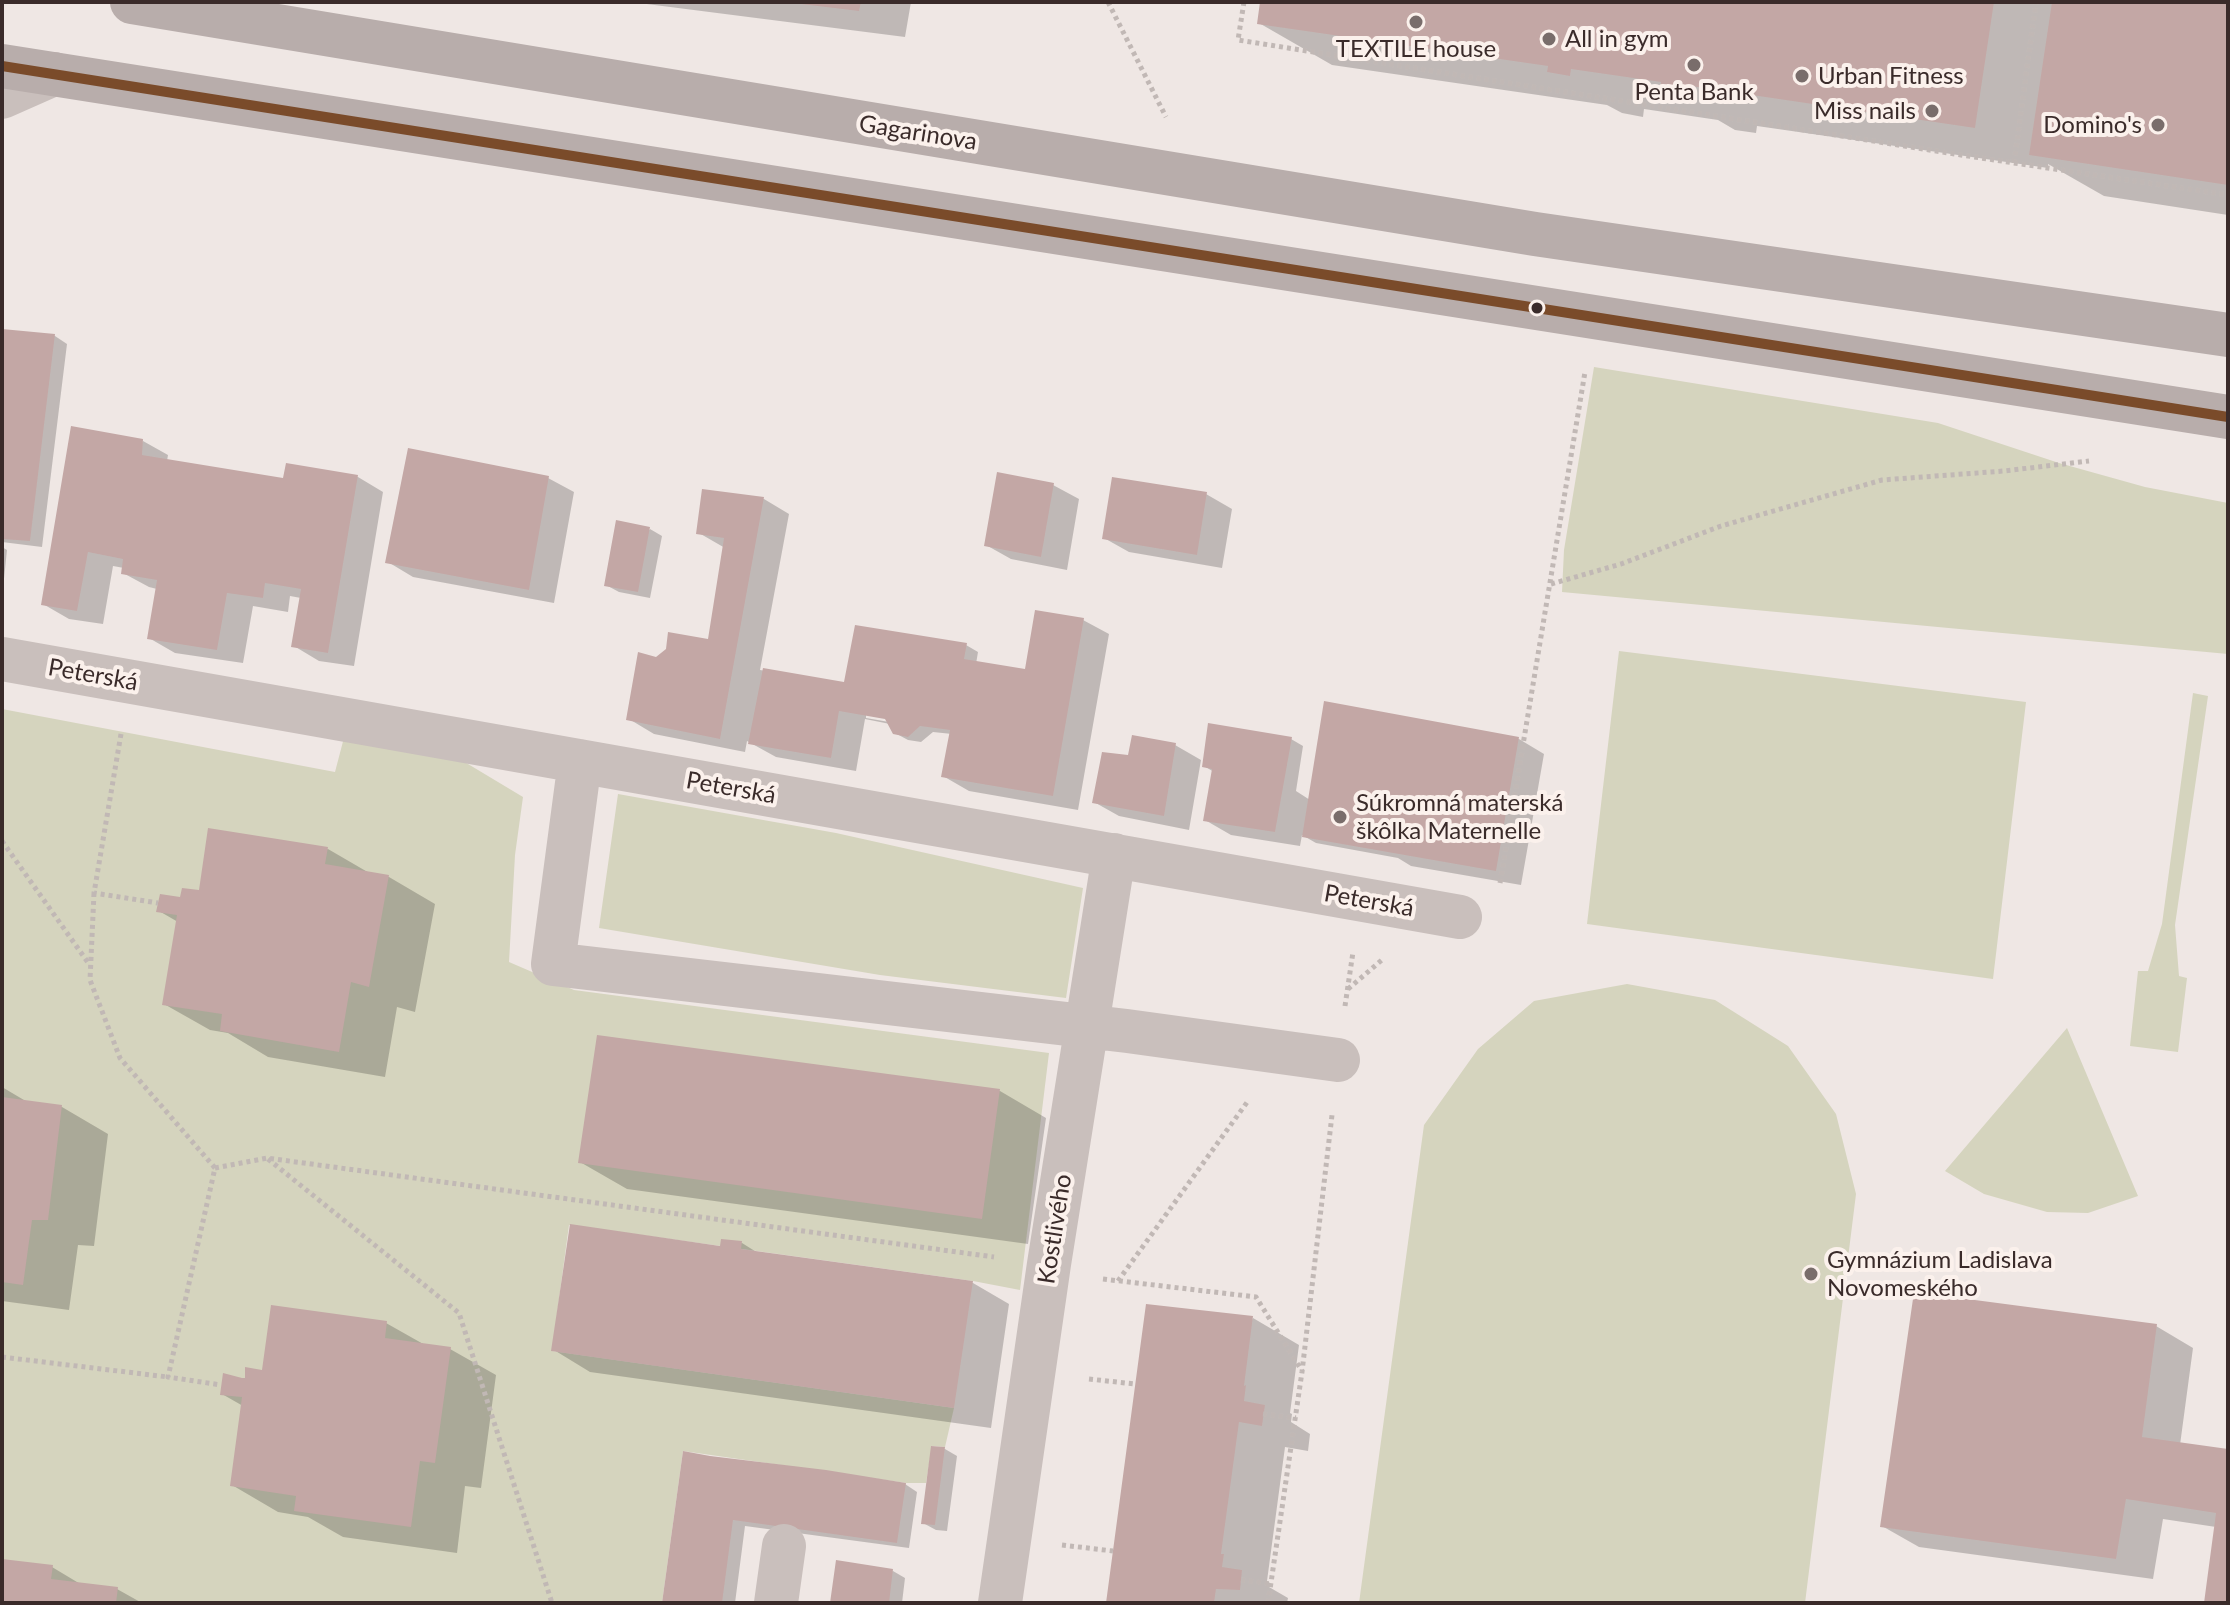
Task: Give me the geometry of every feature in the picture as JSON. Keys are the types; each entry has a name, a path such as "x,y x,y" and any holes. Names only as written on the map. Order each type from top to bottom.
{"main road":[{"name":"Gagarinova","path":"132,2 1535,234 2228,335"},
{"path":"2,66 2228,417"}],"street":[{"path":"2,97 54,74"},
{"name":"Peterská","path":"2,659 1460,917"},
{"path":"580,761 553,964 1086,1026 1338,1060"},
{"name":"Kostlivého","path":"1000,1603 1049,1264 1114,855"},
{"path":"776,1603 784,1546"}],"path":[{"path":"1108,2 1170,125"},
{"path":"1244,2 1238,40 2228,195"},
{"path":"2014,163 2036,2"},
{"path":"1460,917 1494,918 1587,359"},
{"path":"1551,584 1621,564 1721,526 1882,480 2089,461"},
{"path":"129,682 94,893 90,980 120,1058 215,1168"},
{"path":"2,841 91,967"},
{"path":"94,893 158,903"},
{"path":"1268,1603 1302,1372 1359,899"},
{"path":"1118,1281 1283,1052"},
{"path":"215,1168 267,1158 1049,1264"},
{"path":"267,1158 459,1313 552,1603"},
{"path":"168,1377 215,1168"},
{"path":"1094,1278 1256,1297 1302,1372"},
{"path":"2,1357 221,1385"},
{"path":"1080,1378 1135,1384"},
{"path":"1263,1414 1296,1418"},
{"path":"1057,1544 1113,1551"},
{"path":"1241,1580 1271,1584"}],"green space":[{"path":"1594,367 1938,423 2059,463 2145,487 2228,503 2228,654 1562,592 1564,550"},
{"path":"1619,651 2026,702 1993,979 1587,924"},
{"path":"2193,693 2208,696 2175,925 2179,976 2187,978 2178,1052 2130,1046 2138,971 2148,971 2162,924"},
{"path":"2,709 335,772 346,730 443,749 523,797 515,855 509,962 574,990 1049,1053 1020,1290 569,1225 552,1351 954,1408 945,1447 932,1446 926,1483 906,1483 683,1451 662,1603 2,1603"},
{"path":"618,794 836,833 1083,888 1066,998 880,975 599,928"},
{"path":"1627,984 1715,1000 1788,1046 1836,1114 1856,1194 1805,1603 1359,1603 1424,1125 1478,1049 1534,1001"},
{"path":"2067,1028 2138,1196 2088,1213 2047,1212 1984,1194 1945,1171"}],"building":[{"path":"802,2 861,2 859,11"},
{"path":"1260,2 1994,2 1975,128 1684,85 1683,92 1660,89 1661,82 1571,69 1570,76 1547,72 1548,66 1257,24"},
{"path":"2052,2 2228,2 2228,185 2029,155"},
{"path":"2,329 55,334 30,541 2,539"},
{"path":"71,426 143,439 142,455 283,478 286,463 358,475 328,653 291,647 301,589 265,583 263,598 227,593 217,650 147,639 157,580 121,574 123,559 88,552 77,611 41,605"},
{"path":"408,448 549,476 529,590 385,563"},
{"path":"997,472 1054,483 1041,557 984,546"},
{"path":"1112,477 1207,492 1197,555 1102,539"},
{"path":"702,489 764,497 720,739 626,720 638,652 656,657 666,649 668,632 708,639 724,538 696,534"},
{"path":"616,520 650,527 638,592 604,586"},
{"path":"1035,610 1084,618 1053,796 941,777 950,730 920,726 908,737 893,734 885,719 839,711 831,758 748,744 763,668 844,682 855,625 967,643 964,659 1025,669"},
{"path":"1324,701 1519,737 1496,871 1302,837"},
{"path":"1208,723 1292,737 1275,832 1203,821 1212,769 1202,767"},
{"path":"1132,735 1176,743 1164,816 1092,803 1102,752 1128,755"},
{"path":"208,828 328,847 325,864 389,875 369,987 351,982 339,1052 220,1031 222,1014 162,1005 177,915 156,912 160,894 180,897 182,888 199,890"},
{"path":"597,1035 1000,1089 982,1219 578,1163"},
{"path":"2,1097 62,1105 48,1220 32,1220 23,1285 2,1282"},
{"path":"570,1224 720,1246 721,1239 742,1241 741,1249 973,1281 954,1408 551,1351"},
{"path":"1914,1292 2157,1324 2142,1437 2228,1449 2228,1603 2204,1603 2216,1513 2126,1499 2116,1559 1880,1527"},
{"path":"1146,1304 1253,1316 1244,1401 1265,1405 1262,1426 1239,1422 1221,1554 1224,1554 1222,1567 1242,1570 1240,1590 1216,1589 1214,1603 1106,1603"},
{"path":"271,1305 387,1321 385,1338 451,1347 435,1463 420,1461 411,1527 294,1511 296,1496 230,1486 242,1397 220,1395 223,1373 245,1378 245,1367 262,1370"},
{"path":"931,1446 945,1447 935,1525 921,1524"},
{"path":"683,1451 906,1483 897,1543 733,1520 722,1603 662,1603"},
{"path":"2,1559 53,1565 51,1579 118,1587 116,1603 2,1603"},
{"path":"836,1560 893,1569 889,1603 830,1603"}],"transit line":[{"path":"2,66 2228,417"}],"place":[{"name":"TEXTILE house","path":"1416,22"},
{"name":"All in gym","path":"1549,39"},
{"name":"Penta Bank","path":"1694,65"},
{"name":"Urban Fitness","path":"1802,76"},
{"name":"Miss nails","path":"1932,111"},
{"name":"Domino's","path":"2158,125"},
{"name":"Súkromná materská škôlka Maternelle","path":"1340,817"},
{"name":"Gymnázium Ladislava Novomeského","path":"1811,1274"}]}
